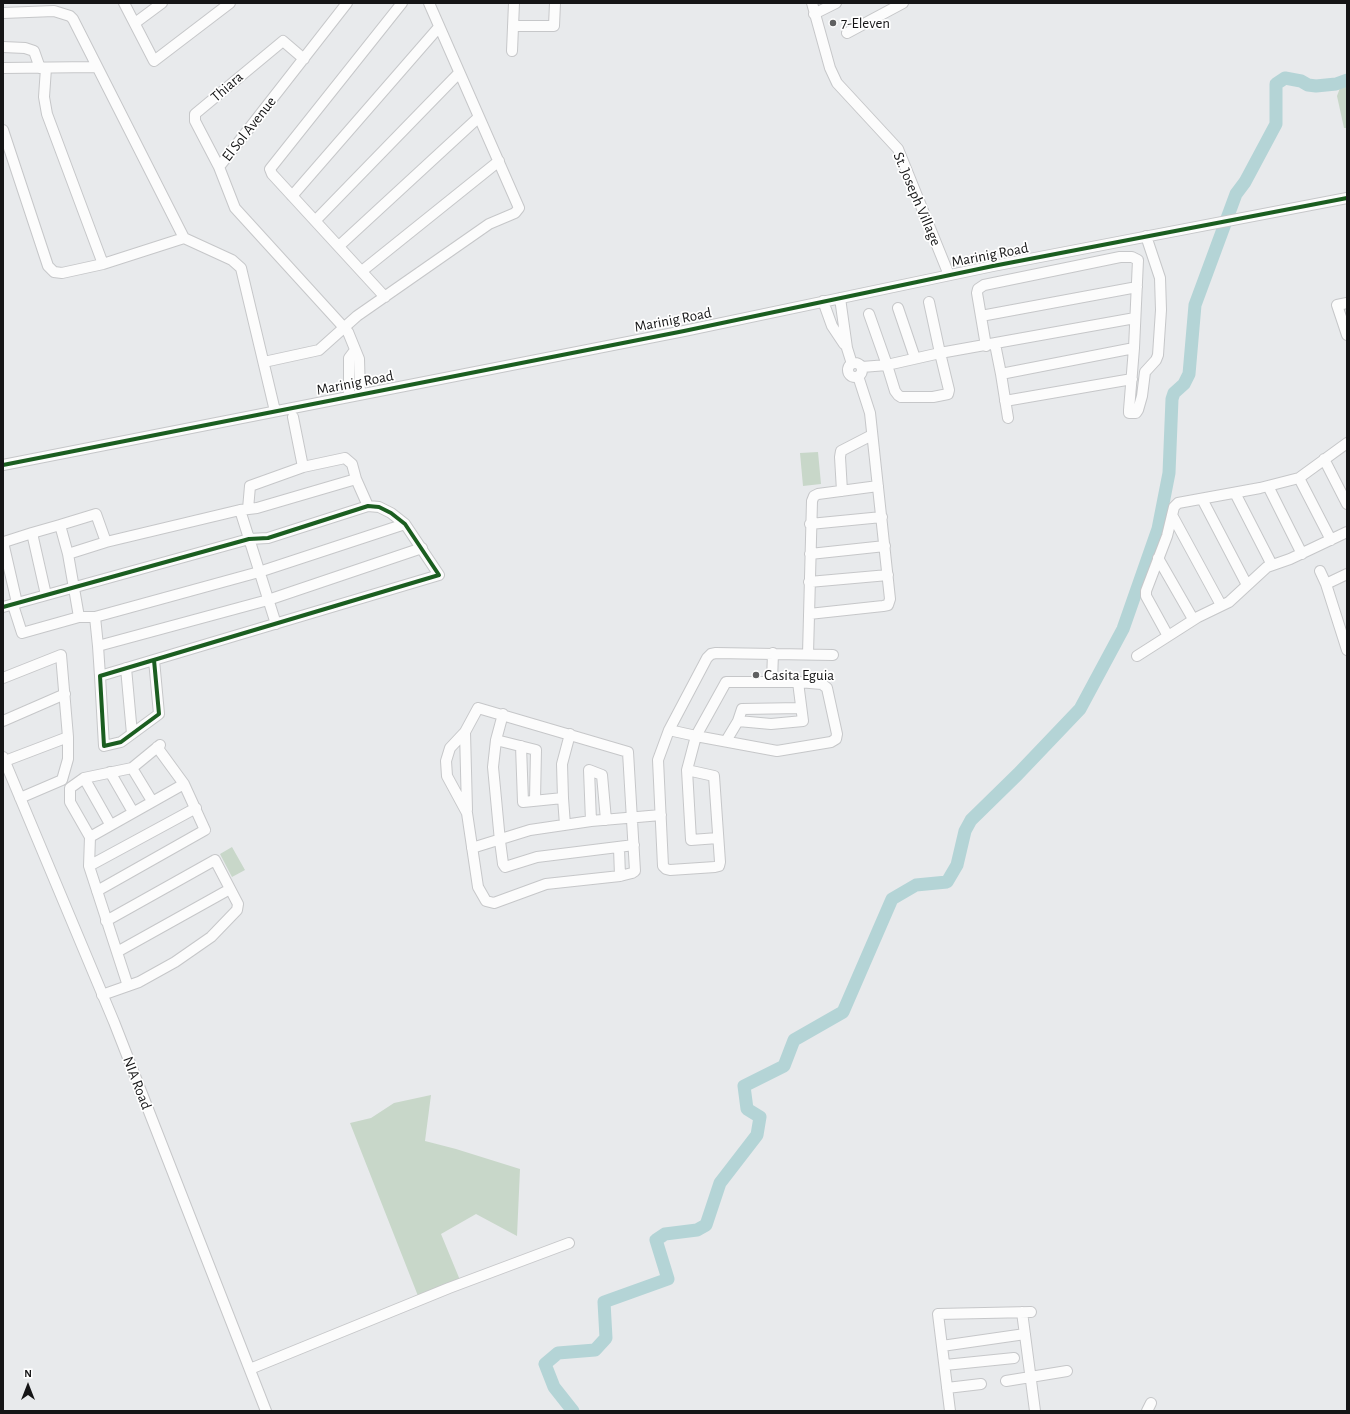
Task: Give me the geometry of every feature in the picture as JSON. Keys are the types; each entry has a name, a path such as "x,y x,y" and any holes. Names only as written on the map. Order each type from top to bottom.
{"street":[{"path":"124,3 154,61 230,3"},
{"path":"135,23 162,3"},
{"name":"El Sol Avenue","path":"347,3 220,167 236,208 345,326 352,338 355,350 349,358 355,395"},
{"path":"385,297 270,170 402,3"},
{"path":"264,362 319,350 345,326 385,297 489,224 515,213 519,208 429,3"},
{"path":"512,51 514,3"},
{"path":"513,26 554,26 555,3"},
{"name":"St. Joseph Village","path":"812,3 830,68 837,83 898,149 949,275"},
{"path":"814,14 836,3"},
{"path":"847,33 902,3"},
{"path":"3,13 54,11 70,16 73,19 184,238 232,260 242,268 275,411"},
{"path":"292,196 439,27"},
{"name":"Thiara","path":"220,167 195,121 195,114 283,40 304,59"},
{"path":"3,47 25,48 34,51 43,68 44,97 47,114 103,264"},
{"path":"3,68 97,67"},
{"path":"315,221 459,73"},
{"path":"339,246 479,116"},
{"path":"3,130 50,270 58,274 103,264 184,238"},
{"path":"362,271 499,161"},
{"name":"Marinig Road","path":"3,465 684,331 949,275 1235,218 1347,198"},
{"path":"1008,418 1001,374 981,316 977,293 978,288 984,285 1120,257 1132,257 1138,260 1134,348 1129,410 1129,413 1132,414 1138,410 1142,396 1145,372 1158,356 1161,310 1160,278 1146,236"},
{"path":"981,316 1137,287"},
{"path":"840,298 847,348"},
{"path":"809,614 888,604 890,599 870,413 857,369 847,348 832,326 823,301"},
{"path":"869,314 898,396 942,396 948,394 949,390 929,302"},
{"path":"1347,303 1337,305 1347,335"},
{"path":"898,308 915,358"},
{"path":"857,369 887,365 959,349 990,345 1135,318"},
{"path":"1001,374 1134,348"},
{"path":"1005,400 1132,379"},
{"path":"293,417 303,467"},
{"path":"842,491 841,451 844,448 872,436"},
{"path":"1168,636 1146,596 1146,591 1167,536 1172,515 1178,503 1235,493 1299,478 1347,443"},
{"path":"276,624 249,539 244,509 250,486 303,467 345,458 352,464 356,479 368,506"},
{"path":"1324,459 1347,504"},
{"path":"1299,478 1331,540"},
{"path":"68,554 106,542 244,509 256,508 356,479"},
{"path":"808,654 810,524 812,501 814,496 878,486"},
{"path":"1268,486 1302,554"},
{"path":"1235,493 1272,564"},
{"path":"1202,499 1247,586"},
{"path":"11,605 249,539 268,538 368,506 378,507 385,510 405,524 439,575 100,676"},
{"path":"106,542 96,514 3,542 11,605 22,633 80,617 95,617 259,572 405,524"},
{"path":"1172,515 1222,605"},
{"path":"810,524 882,517"},
{"path":"60,525 68,554 80,617"},
{"path":"1137,656 1194,619 1229,602 1247,586 1260,571 1272,564 1302,554 1347,532"},
{"path":"32,533 46,595"},
{"path":"810,554 885,546"},
{"path":"98,646 268,600 422,548"},
{"path":"1158,558 1194,619"},
{"path":"1320,570 1344,628 1347,650"},
{"path":"1326,584 1347,574"},
{"path":"809,582 888,575"},
{"path":"95,617 104,746 120,742 159,714 154,660"},
{"path":"772,681 773,653"},
{"path":"687,770 714,776 720,862 719,866 666,869 664,866 658,760 669,730 711,654 773,653 833,656"},
{"path":"3,678 61,655 68,737 68,759 62,780 20,798"},
{"path":"126,668 132,734"},
{"path":"669,730 696,736 777,751 831,742 836,739 838,734 825,685 772,681 726,682 696,736 687,770 691,840 718,838"},
{"path":"738,721 771,724 803,721 804,718 801,708 798,682"},
{"path":"3,721 64,694"},
{"path":"465,732 467,813 478,887 489,903 494,903 546,884 620,876 635,871 628,752 503,714 478,708 465,732 450,748 446,761 447,776 467,813"},
{"path":"726,741 738,721 742,709 801,708"},
{"path":"503,714 496,740 493,767 500,841 503,864 505,867 537,857 634,845"},
{"path":"565,825 562,764 570,734"},
{"path":"4,759 68,737"},
{"path":"496,740 536,750 535,800"},
{"path":"97,891 206,830 184,784 158,746 132,768 84,778 70,788 70,802 90,837 89,866 106,921 128,986"},
{"path":"521,746 523,802 563,798"},
{"name":"NIA Road","path":"4,759 102,994 266,1411"},
{"path":"132,768 152,801"},
{"path":"591,821 587,769 602,775 606,820"},
{"path":"110,772 133,812"},
{"path":"84,778 110,824"},
{"path":"90,837 110,824 184,784"},
{"path":"89,866 196,808"},
{"path":"472,848 500,841 530,830 591,821 661,815"},
{"path":"619,848 620,876"},
{"path":"102,994 139,982 175,962 211,937 238,908 215,860 106,921"},
{"path":"117,952 230,889"},
{"path":"250,1368 441,1291 569,1243"},
{"path":"950,1411 938,1314 1026,1312 1025,1334 1035,1411"},
{"path":"942,1346 1025,1334"},
{"path":"945,1365 1014,1358"},
{"path":"1006,1381 1067,1371"},
{"path":"947,1388 981,1384"}],"green space":[{"path":"1347,85 1347,128 1344,128 1337,96 1340,88"},
{"path":"818,452 821,484 803,486 800,453"},
{"path":"232,847 245,870 232,877 220,854"},
{"path":"431,1095 425,1141 520,1169 517,1236 476,1214 441,1234 462,1285 420,1301 350,1123 371,1118 394,1103"}],"waterway":[{"path":"573,1411 554,1387 545,1364 558,1353 595,1350 606,1338 604,1302 668,1279 656,1240 665,1234 697,1230 706,1225 720,1183 757,1135 760,1117 747,1109 744,1086 784,1066 794,1040 843,1012 892,899 916,885 947,882 957,865 965,831 971,820 1018,774 1080,709 1123,629 1158,529 1169,473 1172,399 1174,393 1184,384 1189,374 1195,305 1236,194 1245,182 1276,124 1276,84 1285,78 1316,86 1336,84 1347,80"}],"cycle path":[{"path":"3,465 684,331 993,266 1347,198"},
{"path":"3,607 249,539 268,538 368,506 379,507 391,513 405,524 439,575 100,676 104,746 121,742 159,714 154,660"}],"place":[{"name":"7-Eleven","path":"833,23"},
{"name":"Casita Eguia","path":"756,675"}]}
